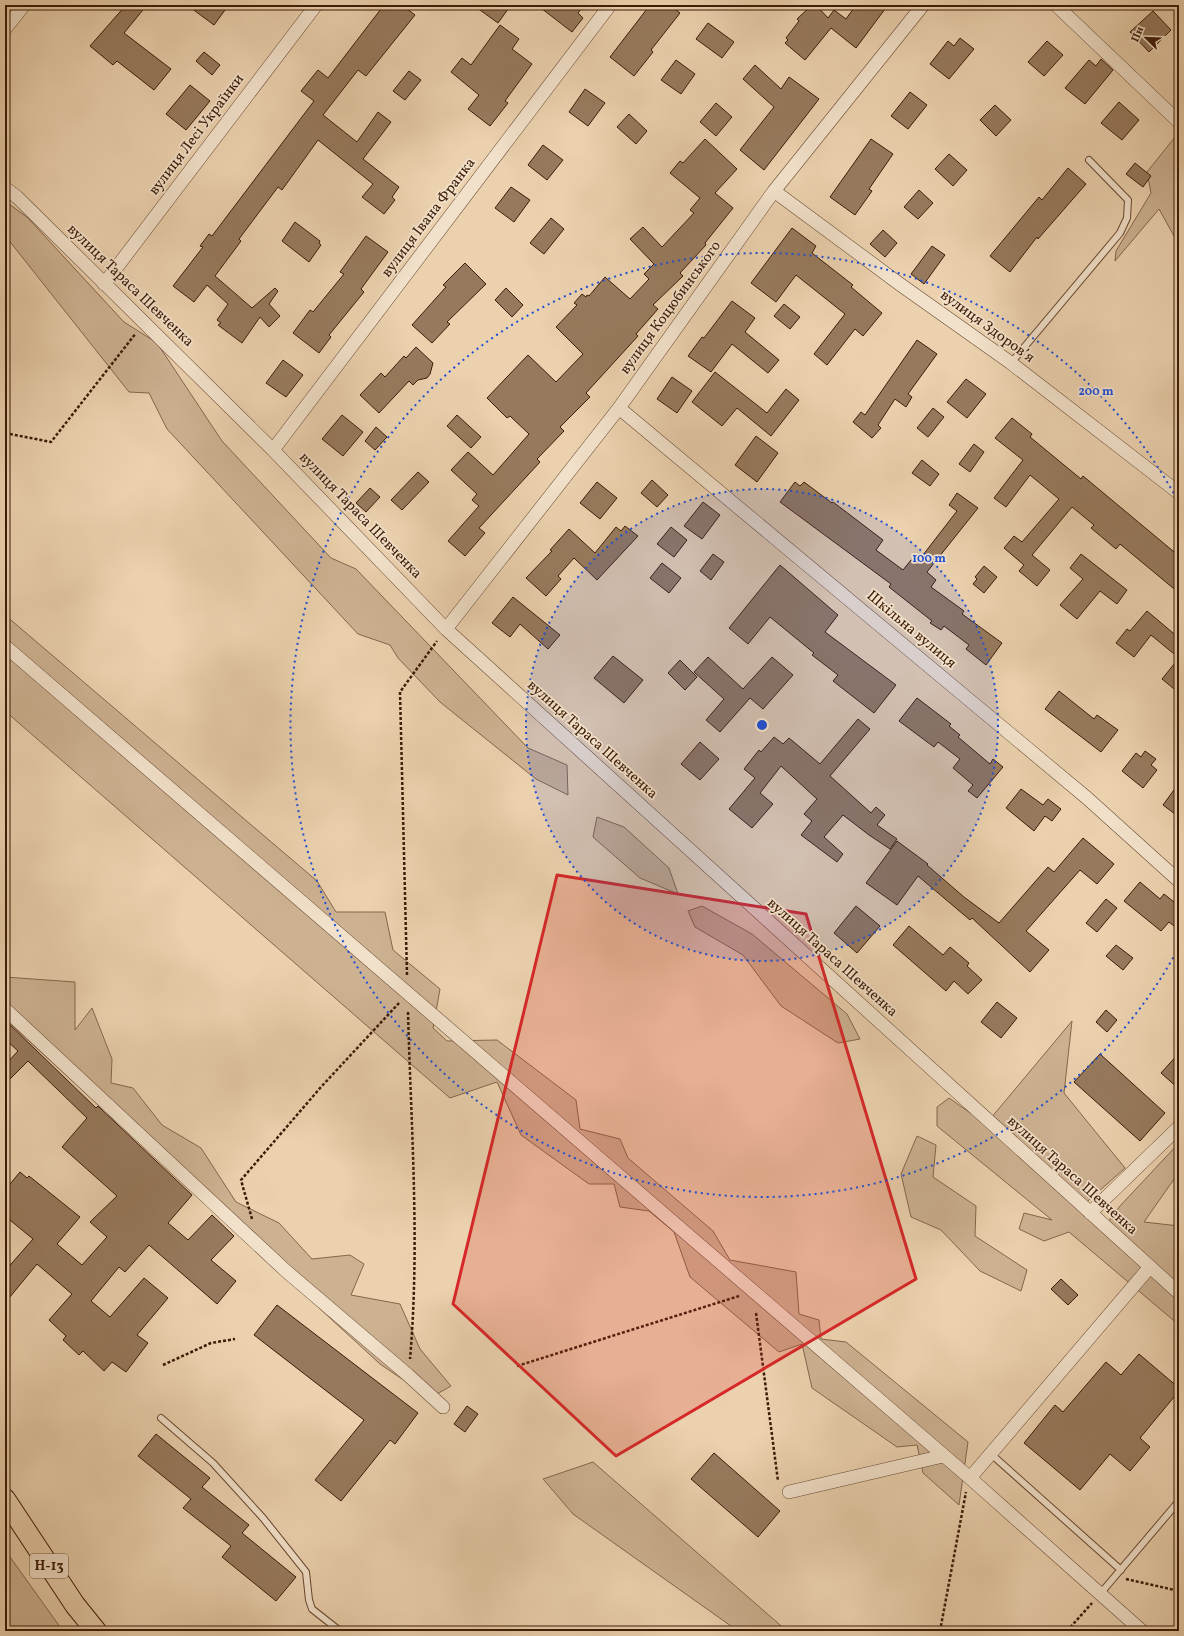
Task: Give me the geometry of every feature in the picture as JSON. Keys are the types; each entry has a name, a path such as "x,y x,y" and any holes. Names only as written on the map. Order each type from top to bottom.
{"main road":[{"name":"Н-13","path":"5,1499 75,1605 96,1631"}],"street":[{"path":"5,29 24,5"},
{"name":"вулиця Лесі Українки","path":"104,284 316,5"},
{"name":"вулиця Івана Франка","path":"273,450 610,5"},
{"name":"вулиця Коцюбинського","path":"446,629 619,408 774,191 923,5"},
{"path":"1056,5 1179,122"},
{"name":"вулиця Тараса Шевченка","path":"5,188 17,197 273,450 446,629 1149,1268 1179,1293"},
{"name":"вулиця Здоровʼя","path":"774,191 901,285 1011,363 1179,493"},
{"name":"Шкільна вулиця","path":"619,408 1087,798 1179,881"},
{"path":"5,646 970,1478 1142,1631"},
{"path":"5,1009 260,1247 443,1408"},
{"path":"1090,1213 1179,1127"},
{"path":"970,1478 1149,1268"},
{"path":"788,1492 943,1456"}],"lane":[{"path":"1011,363 1120,233 1127,218 1128,200 1089,160"},
{"path":"161,1418 213,1463 263,1518 306,1572 308,1600 312,1609 340,1631"},
{"path":"991,1454 1121,1570"},
{"path":"1100,1594 1179,1501"}],"path":[{"path":"5,434 51,442 144,322"},
{"path":"260,1247 241,1180 321,1087 408,994"},
{"path":"517,1366 753,1291 778,1481"},
{"path":"162,1365 211,1343 235,1339"},
{"path":"940,1631 959,1526 970,1478"},
{"path":"1115,1576 1179,1591"},
{"path":"1067,1631 1100,1594"}],"highlighted area":[{"path":"557,875 806,914 916,1279 616,1456 453,1304"}],"shaded area":[{"path":"1175,137 1179,140 1179,245 1159,209 1115,261 1116,251 1151,193 1147,172"},
{"path":"5,201 28,218 124,322 157,343 222,441 331,558 356,569 528,748 567,765 568,795 536,779 440,702 398,658 390,645 358,634 167,429 149,393 129,392 11,243 5,233"},
{"path":"5,615 317,881 336,912 385,912 393,950 440,989 433,1028 447,1041 497,1040 576,1100 580,1129 620,1139 628,1158 713,1231 730,1260 796,1272 799,1314 819,1320 821,1339 846,1342 968,1442 959,1505 923,1473 917,1445 897,1447 812,1388 802,1344 779,1352 690,1277 674,1232 649,1211 620,1207 614,1184 589,1184 521,1135 497,1082 450,1098 5,711"},
{"path":"597,817 624,827 669,868 678,894 640,878 593,837"},
{"path":"702,906 752,934 847,1014 860,1039 838,1043 781,1006 743,955 695,927 688,911"},
{"path":"5,977 75,982 75,1030 92,1008 112,1059 111,1083 133,1088 162,1125 201,1148 236,1202 279,1223 312,1259 350,1255 364,1264 351,1295 400,1304 420,1349 451,1386 430,1398 380,1364 5,1019"},
{"path":"1072,1021 1064,1093 1125,1168 1080,1208 1108,1222 1120,1206 1179,1143 1179,1172 1144,1222 1179,1226 1179,1325 1069,1232 1044,1241 1019,1229 1024,1213 1052,1220 937,1126 937,1107 949,1098 986,1124"},
{"path":"917,1136 936,1145 933,1177 976,1206 975,1236 1027,1270 1021,1291 980,1271 941,1230 911,1217 901,1174"},
{"path":"593,1462 787,1631 738,1631 573,1514 543,1479"},
{"path":"5,1550 63,1631 5,1631"}],"building":[{"path":"126,5 147,5 124,33 171,69 154,90 117,61 113,65 90,46"},
{"path":"187,5 218,5 225,10 214,25"},
{"path":"384,5 402,5 415,15 366,76 358,70 323,115 357,142 378,112 391,122 363,159 399,187 392,197 395,200 384,214 362,197 373,184 318,140 282,190 278,187 239,239 241,241 215,276 252,308 275,288 278,291 269,304 280,316 269,327 260,317 242,343 218,325 221,323 217,320 228,304 207,285 194,302 173,286 203,247 200,246 209,234 212,236 314,101 301,91 318,70 328,78"},
{"path":"473,5 511,5 498,23"},
{"path":"537,5 584,5 578,13 583,18 572,32"},
{"path":"650,5 670,5 680,13 651,50 653,52 634,76 610,57"},
{"path":"812,5 816,5 828,18 834,10 846,19 856,5 888,5 856,48 831,28 805,60 785,43 788,40 786,38 799,21 797,19"},
{"path":"1153,11 1171,30 1149,52 1130,32"},
{"path":"708,23 734,42 722,58 696,39"},
{"path":"500,25 519,39 512,49 532,64 505,101 508,103 490,126 468,109 479,95 451,72 462,58 471,65"},
{"path":"960,38 974,49 949,79 930,64 948,41 954,46"},
{"path":"1047,41 1063,55 1044,76 1028,62"},
{"path":"204,52 220,65 212,75 196,61"},
{"path":"1101,59 1113,70 1085,104 1065,88 1089,60 1096,66"},
{"path":"676,60 695,74 681,94 661,80"},
{"path":"755,65 781,89 789,77 819,99 764,170 740,150 774,107 743,79"},
{"path":"409,71 421,80 405,100 393,91"},
{"path":"190,85 210,101 186,130 166,114"},
{"path":"585,89 605,103 588,126 569,112"},
{"path":"910,92 927,105 908,129 891,116"},
{"path":"1119,102 1139,120 1122,140 1101,123"},
{"path":"716,103 732,117 716,136 700,122"},
{"path":"995,105 1011,120 996,136 980,120"},
{"path":"629,114 647,131 636,144 617,127"},
{"path":"705,139 737,169 715,193 733,208 705,243 706,245 680,273 683,276 653,305 658,309 636,334 638,336 586,393 590,397 560,427 564,431 537,459 540,462 479,528 485,533 465,556 448,541 479,506 472,500 477,494 451,470 468,452 493,475 529,434 510,416 507,418 487,398 528,355 556,382 583,354 556,327 577,305 574,303 582,294 586,297 587,295 589,296 605,277 630,299 649,279 644,274 654,264 630,239 643,227 662,247 694,213 690,210 700,198 670,173 680,161 683,163"},
{"path":"871,139 893,154 869,189 872,191 855,215 830,197"},
{"path":"543,145 563,160 547,180 528,165"},
{"path":"949,154 967,170 953,186 935,169"},
{"path":"1135,163 1151,176 1143,187 1126,174"},
{"path":"1068,168 1086,184 1038,239 1037,237 1010,272 990,256 1039,197 1042,200"},
{"path":"511,187 530,200 514,222 495,208"},
{"path":"919,190 933,203 918,219 904,207"},
{"path":"551,218 564,229 544,254 530,243"},
{"path":"295,222 320,241 319,243 321,245 309,262 282,241"},
{"path":"792,228 816,246 812,253 853,285 851,287 882,313 863,336 855,329 827,365 814,354 845,314 796,275 776,302 751,283"},
{"path":"883,230 897,243 885,257 870,244"},
{"path":"366,236 388,252 361,289 364,292 329,335 331,337 319,353 293,333 310,310 313,312 344,274 340,272"},
{"path":"932,246 945,255 924,284 911,274"},
{"path":"465,263 486,284 447,322 450,324 432,343 412,325 446,287 443,285"},
{"path":"506,288 523,305 512,317 495,300"},
{"path":"732,301 755,318 745,332 779,360 768,373 732,344 711,372 688,356 702,337 704,338"},
{"path":"784,304 800,317 790,329 774,316"},
{"path":"917,340 937,354 908,394 912,397 906,407 895,399 878,425 881,428 872,438 853,422 861,412 865,415"},
{"path":"416,347 433,363 430,374 427,378 418,380 413,385 409,381 379,413 360,395 381,373 385,377 404,356 406,358"},
{"path":"283,360 303,375 286,397 266,383"},
{"path":"715,372 767,413 786,389 799,400 771,436 737,408 722,426 692,402"},
{"path":"672,377 692,391 677,413 657,399"},
{"path":"966,379 986,394 967,418 947,402"},
{"path":"933,408 944,417 928,437 917,428"},
{"path":"342,415 363,432 343,456 322,439"},
{"path":"457,415 481,437 471,448 447,426"},
{"path":"1012,418 1032,434 1030,437 1081,479 1083,476 1179,556 1179,593 1120,544 1116,549 1091,528 1094,525 1072,507 1032,555 1050,570 1037,586 1019,571 1024,565 1004,548 1014,536 1022,542 1059,499 1030,475 1006,507 994,498 1023,460 995,438"},
{"path":"376,427 387,437 375,450 365,441"},
{"path":"756,436 778,453 757,482 735,465"},
{"path":"974,444 984,452 970,472 959,464"},
{"path":"922,460 939,474 930,486 912,473"},
{"path":"418,472 429,482 402,510 391,500"},
{"path":"652,480 668,495 657,507 641,493"},
{"path":"597,482 617,498 600,519 580,503"},
{"path":"795,482 800,486 804,482 883,540 876,550 903,570 911,560 916,564 957,511 949,505 957,493 978,508 927,572 936,580 931,587 964,611 962,614 1002,643 986,665 966,649 969,645 944,626 941,630 930,623 932,621 889,587 891,584 780,502"},
{"path":"370,488 380,497 366,512 356,503"},
{"path":"703,502 720,515 702,539 684,526"},
{"path":"625,526 638,536 597,580 574,558 558,576 561,579 546,596 526,578 552,551 550,550 569,529 595,553 616,527 621,531"},
{"path":"671,527 687,540 674,557 657,544"},
{"path":"713,554 724,562 711,580 700,571"},
{"path":"1081,554 1127,590 1117,604 1100,591 1077,619 1060,605 1083,579 1070,568"},
{"path":"662,563 681,578 669,593 650,578"},
{"path":"780,565 838,615 825,632 896,685 874,713 833,681 838,675 812,655 814,653 770,617 748,644 729,628"},
{"path":"984,566 997,577 984,593 973,584 977,579 975,577"},
{"path":"513,597 560,635 548,649 520,624 510,637 492,623"},
{"path":"1147,611 1179,638 1179,658 1151,635 1134,657 1116,643 1127,629 1130,631"},
{"path":"613,656 643,680 624,703 594,678"},
{"path":"708,657 743,689 772,657 793,675 763,709 750,698 720,732 706,720 724,699 694,672"},
{"path":"1179,658 1179,693 1162,679"},
{"path":"680,660 697,677 685,690 668,673"},
{"path":"1059,691 1094,719 1097,715 1118,730 1101,752 1045,709"},
{"path":"917,698 951,724 949,726 960,735 958,737 990,764 993,759 1003,767 977,798 968,791 973,785 953,768 960,759 938,742 934,747 899,721"},
{"path":"858,719 870,729 830,776 871,813 876,807 885,815 877,825 897,839 890,849 843,815 824,837 843,854 837,862 801,835 812,821 804,814 817,799 781,766 760,793 773,804 752,828 729,809 755,778 744,769 759,750 761,752 774,737 783,744 789,738 820,764"},
{"path":"700,742 719,759 700,780 681,764"},
{"path":"1145,751 1156,759 1151,765 1157,770 1143,788 1122,771 1136,753 1141,757"},
{"path":"1179,783 1179,817 1163,805"},
{"path":"1021,789 1043,805 1048,799 1061,809 1052,821 1045,816 1034,831 1006,808"},
{"path":"1083,838 1114,864 1097,884 1080,870 1026,931 1049,950 1030,972 972,918 970,920 918,876 897,905 866,883 897,841 928,864 927,865 964,897 999,923 1048,867 1054,872"},
{"path":"1140,882 1160,899 1164,894 1179,906 1179,930 1169,922 1161,931 1124,901"},
{"path":"1106,899 1117,908 1097,932 1086,923"},
{"path":"856,906 880,926 857,953 834,933"},
{"path":"909,926 943,955 950,947 969,963 967,966 982,980 968,994 954,981 946,991 893,945"},
{"path":"1116,945 1133,958 1123,970 1106,956"},
{"path":"997,1002 1017,1018 1001,1038 981,1022"},
{"path":"1106,1010 1117,1020 1107,1032 1096,1022"},
{"path":"5,1020 96,1108 98,1106 192,1195 168,1223 188,1240 212,1215 234,1236 211,1260 236,1281 217,1304 149,1245 125,1272 119,1267 91,1301 110,1317 144,1278 168,1298 137,1335 148,1343 126,1372 112,1362 104,1371 83,1351 79,1355 63,1340 66,1336 49,1320 72,1294 37,1264 5,1303 5,1271 33,1239 5,1216 5,1190 20,1172 27,1178 29,1176 80,1217 57,1244 82,1265 107,1237 90,1222 117,1196 62,1147 87,1118 28,1061 5,1084 5,1065 18,1051 5,1039"},
{"path":"1179,1053 1179,1089 1161,1073"},
{"path":"1100,1054 1165,1113 1140,1141 1074,1082"},
{"path":"1061,1279 1078,1295 1068,1305 1051,1289"},
{"path":"277,1305 418,1413 395,1444 390,1440 341,1501 315,1480 364,1420 254,1335"},
{"path":"1139,1354 1179,1388 1179,1391 1140,1438 1150,1447 1130,1471 1110,1454 1080,1490 1024,1443 1055,1405 1063,1412 1106,1362 1121,1375"},
{"path":"467,1406 478,1414 465,1432 454,1424"},
{"path":"156,1434 210,1478 202,1487 249,1525 242,1533 296,1577 276,1601 222,1557 231,1546 183,1508 191,1499 138,1456"},
{"path":"714,1453 780,1511 758,1537 691,1479"}]}
